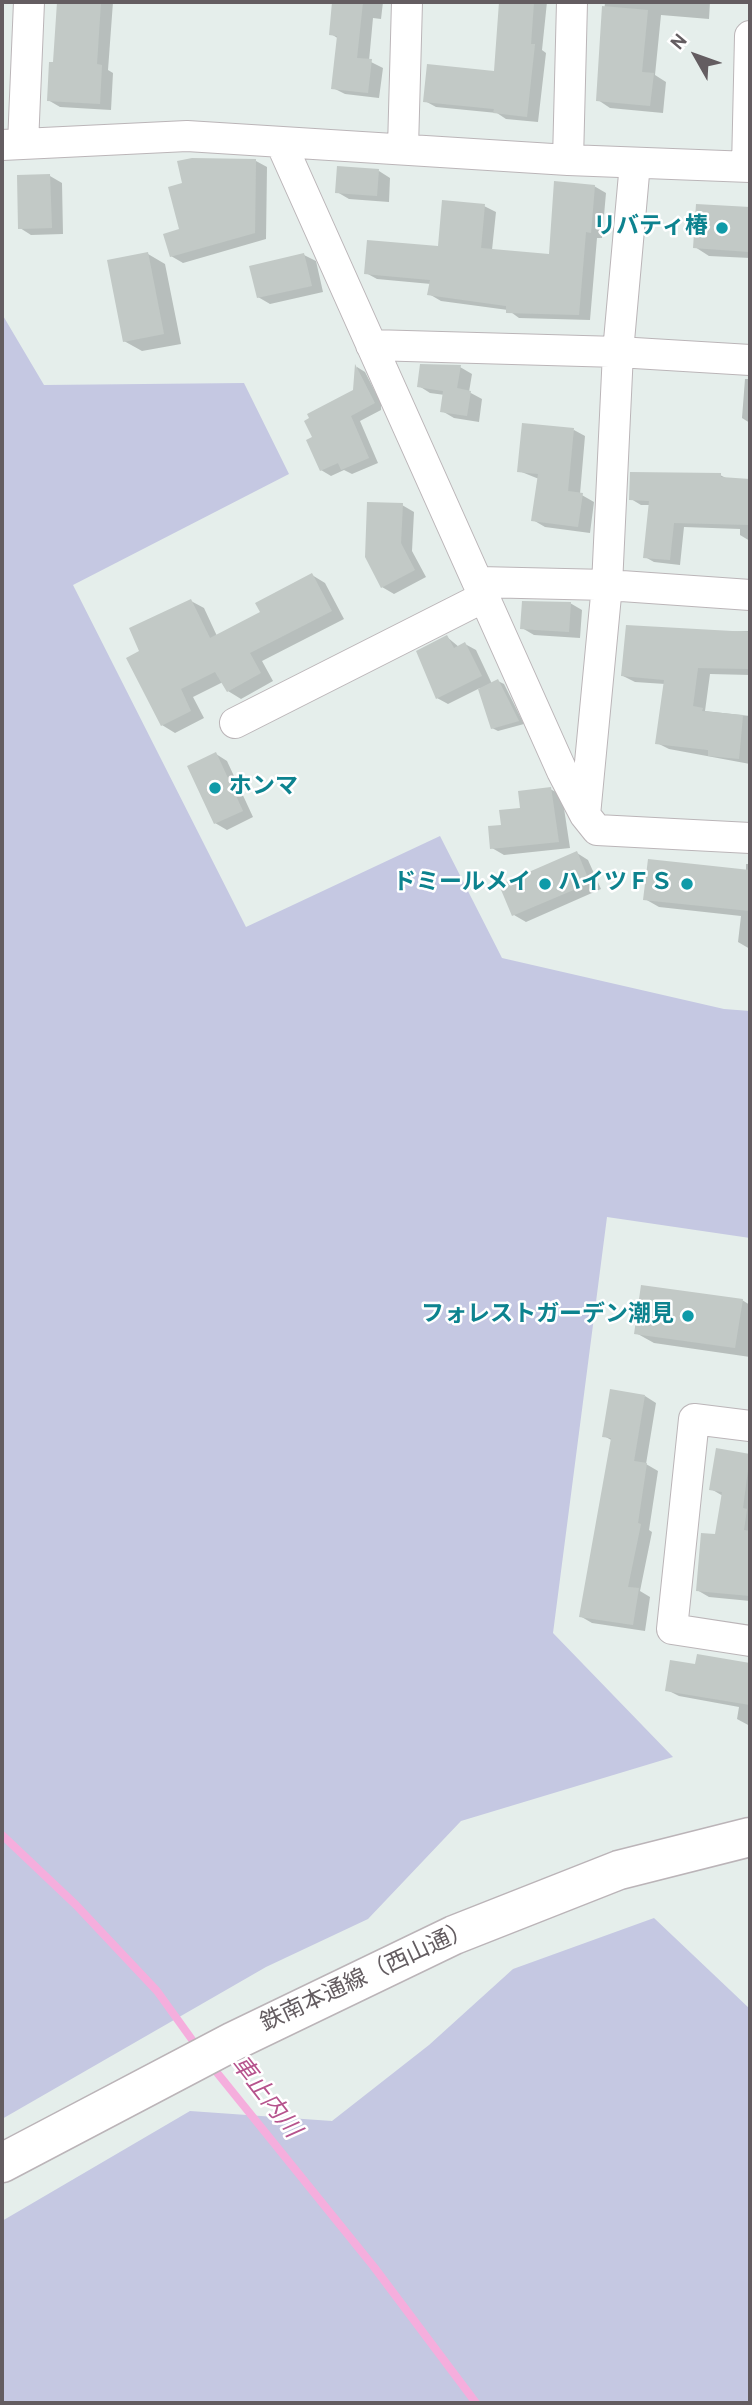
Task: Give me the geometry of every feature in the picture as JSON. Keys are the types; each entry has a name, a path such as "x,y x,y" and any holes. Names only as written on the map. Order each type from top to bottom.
{"street":[{"path":"29,2 12,145 187,136 568,160 749,167 750,36"},
{"path":"403,148 407,2"},
{"path":"568,160 572,2"},
{"path":"281,143 562,771 585,815 597,830 750,838"},
{"path":"585,815 607,585 618,352 635,163"},
{"path":"371,345 618,352 750,360"},
{"path":"235,723 482,589 607,585 750,595"},
{"path":"750,1426 694,1419 672,1629 750,1641"},
{"name":"鉄南本通線（西山通）","path":"5,2162 234,2041 454,1936 619,1870 750,1837"}],"shaded area":[{"path":"2,314 44,385 244,383 289,474 73,585 246,927 440,836 502,958 724,1009 750,1011 750,1238 607,1217 553,1633 673,1757 461,1821 368,1919 266,1967 2,2119"},
{"path":"654,1918 750,2009 750,2403 2,2403 2,2221 190,2111 332,2121 429,2045 513,1969"}],"building":[{"path":"57,2 101,2 97,64 102,65 100,104 47,101"},
{"path":"332,2 363,2 357,58 372,59 368,93 331,89 337,36 329,35"},
{"path":"499,2 534,2 531,44 535,44 527,117 493,113 494,109 423,102 427,64 494,71"},
{"path":"602,6 648,10 642,72 654,73 650,106 596,101"},
{"path":"192,158 256,159 255,233 170,257 163,234 179,229 168,187 182,183 177,161"},
{"path":"337,166 379,169 377,196 335,193"},
{"path":"50,174 52,228 18,229 17,175"},
{"path":"554,181 595,185 591,233 586,232 579,315 506,313 506,306 427,295 430,280 364,274 367,240 438,246 442,200 485,204 481,248 549,254"},
{"name":"リバティ椿","path":"696,204 750,207 750,252 693,248"},
{"path":"148,252 164,334 123,342 107,260"},
{"path":"304,253 312,286 257,298 249,266"},
{"path":"355,364 375,403 351,416 369,458 341,470 338,463 320,471 306,440 312,437 304,421 309,418 307,414 353,390"},
{"path":"420,364 461,365 457,388 471,391 467,416 440,412 443,391 417,387"},
{"path":"522,423 574,428 568,491 583,493 578,527 531,521 538,474 517,472"},
{"path":"630,472 721,473 721,477 750,479 750,525 674,523 670,560 643,558 649,501 629,500"},
{"path":"367,502 403,503 401,543 415,570 381,588 365,557"},
{"path":"312,573 332,611 250,653 261,673 227,692 215,672 181,689 191,711 161,726 126,658 139,651 129,628 191,599 210,638 260,612 255,603"},
{"path":"522,601 571,602 569,632 520,629"},
{"path":"626,625 750,632 749,669 698,668 693,706 703,708 702,711 743,715 739,759 708,756 708,750 655,744 664,680 621,676"},
{"path":"447,635 454,648 465,642 482,676 436,699 416,651"},
{"path":"498,679 519,721 491,729 478,689"},
{"name":"ホンマ","path":"216,752 243,811 214,824 187,766"},
{"path":"551,787 559,842 490,849 488,826 501,825 499,810 520,808 518,791"},
{"name":"ドミールメイ","path":"577,851 590,883 512,916 499,885"},
{"name":"ハイツＦＳ","path":"648,859 750,870 750,911 643,900"},
{"name":"フォレストガーデン潮見","path":"641,1285 743,1299 735,1348 634,1334"},
{"path":"610,1389 645,1395 634,1461 647,1463 638,1523 641,1524 628,1587 639,1588 633,1625 579,1617 611,1438 602,1437"},
{"path":"716,1448 750,1454 743,1508 747,1509 744,1530 750,1531 750,1596 696,1591 701,1533 715,1534 722,1492 709,1490"},
{"path":"697,1654 750,1663 750,1705 665,1691 670,1660 695,1664"}],"waterway":[{"name":"車止内川","path":"2,1835 76,1905 157,1991 198,2048"},
{"name":"車止内川","path":"210,2064 374,2267 476,2403"}],"place":[{"name":"リバティ椿","path":"722,228"},
{"name":"ホンマ","path":"215,788"},
{"name":"ドミールメイ","path":"545,884"},
{"name":"ハイツＦＳ","path":"687,884"},
{"name":"フォレストガーデン潮見","path":"688,1316"}]}
